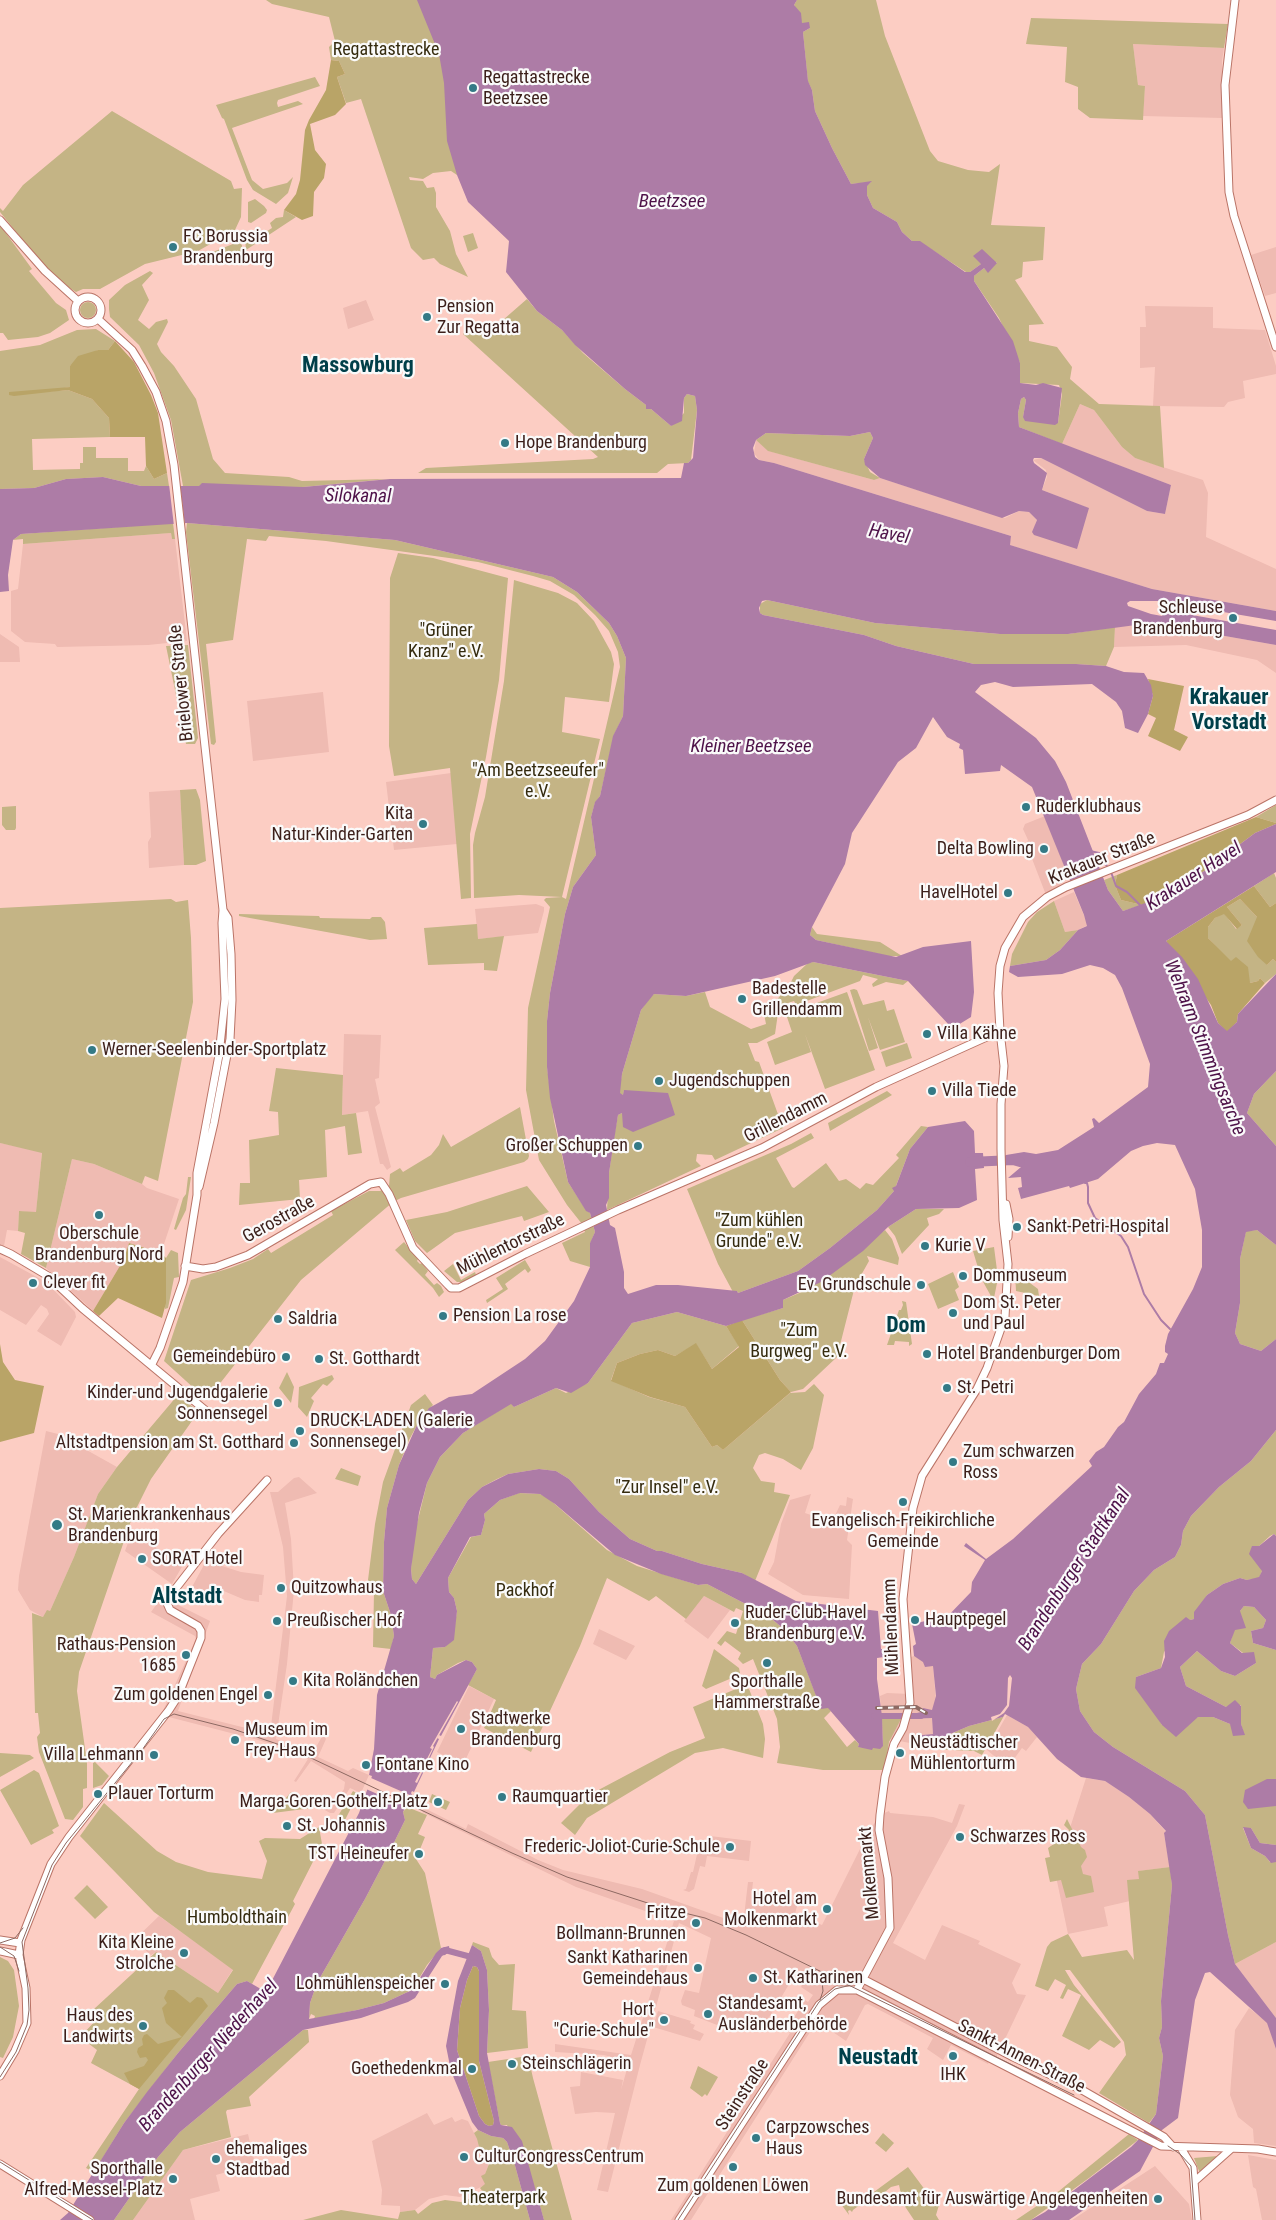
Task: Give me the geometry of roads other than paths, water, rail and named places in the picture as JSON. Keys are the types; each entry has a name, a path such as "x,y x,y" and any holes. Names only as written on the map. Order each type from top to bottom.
{"main road":[{"path":"1235,0 1225,85 1229,192 1241,241 1276,347"},
{"path":"0,220 45,271 78,301"},
{"path":"88,296 98,302 101,312 98,319 88,324 78,319 74,308 78,301 88,296"},
{"name":"Brielower Straße","path":"98,319 132,350 150,378 166,422 172,452 223,910 228,918 231,954 232,1000 230,1039 205,1167 197,1195 183,1282 152,1364"},
{"name":"Krakauer Straße","path":"1006,1251 1001,1168 1001,1104 1004,1066 1000,1031 999,974 1009,939 1015,928 1032,908 1066,887 1248,815 1276,800"},
{"name":"Grillendamm","path":"584,1227 618,1210 762,1148 876,1087 1000,1031"},
{"name":"Gerostraße","path":"185,1266 203,1269 216,1267 248,1255 370,1184 381,1182 389,1194 413,1248 452,1288"},
{"name":"Mühlentorstraße","path":"452,1288 469,1285 525,1254 584,1227"},
{"path":"0,1249 44,1273 82,1308 152,1364 205,1410"},
{"name":"Mühlendamm","path":"891,1759 894,1744 904,1723 910,1694 903,1599 906,1560 918,1492 925,1469 977,1390 997,1342 1005,1318 1008,1264 1006,1251"},
{"path":"0,2076 15,2051 27,2024 26,1988 20,1955 20,1943 51,1864 69,1837 112,1785 169,1710 178,1696 201,1638 201,1631 198,1626 170,1610 166,1601 218,1534 267,1480"},
{"name":"Molkenmarkt","path":"862,1979 890,1928 888,1878 879,1830 886,1777 891,1759"},
{"path":"0,1940 20,1943"},
{"path":"0,1951 20,1955"},
{"path":"857,1990 862,1979"},
{"name":"Sankt-Annen-Straße","path":"862,1979 1082,2090 1177,2147"},
{"name":"Steinstraße","path":"679,2220 819,2005 838,1990 857,1990"},
{"name":"Sankt-Annen-Straße","path":"857,1990 1160,2145 1177,2147"},
{"path":"1177,2147 1258,2149 1276,2152"},
{"path":"1177,2147 1193,2168 1197,2220"},
{"path":"1195,2181 1231,2149"},
{"path":"0,2164 90,2220"}],"water":[{"path":"417,0 797,0 794,5 801,13 802,23 809,22 810,28 803,32 808,81 812,90 815,111 851,184 872,181 867,186 867,195 873,208 897,222 902,232 912,241 920,241 965,272 970,272 981,264 973,256 982,249 997,263 988,273 984,268 974,276 974,281 1013,341 1020,363 1020,383 1036,385 1043,383 1062,388 1058,423 1055,425 1025,421 1023,417 1026,400 1024,397 1021,399 1018,413 1019,427 1171,485 1165,514 1147,511 1041,458 1034,458 1034,463 1047,473 1042,490 1089,508 1077,549 1034,535 1032,532 1037,520 1029,512 1019,511 1002,518 880,478 865,465 864,459 873,438 870,432 850,436 766,433 756,440 753,448 755,457 759,460 1011,536 1010,545 1152,589 1276,611 1276,621 1159,601 1130,601 1127,603 1128,606 1162,616 1164,610 1276,630 1276,645 1151,623 1068,634 1000,634 875,623 767,600 762,601 759,608 760,613 763,615 864,635 896,646 974,664 1076,664 1106,666 1124,672 1144,673 1151,685 1153,696 1148,714 1138,733 1125,728 1122,711 1116,702 1092,684 1013,687 995,682 981,685 975,692 1036,738 1055,761 1066,782 1108,890 1123,911 1173,893 1178,887 1196,877 1255,833 1276,824 1276,872 1166,941 1182,957 1198,979 1218,1023 1227,1031 1237,1022 1238,1014 1276,974 1276,1071 1254,1094 1247,1113 1276,1146 1276,1245 1257,1230 1246,1232 1240,1259 1240,1303 1235,1333 1240,1344 1261,1351 1276,1339 1276,1430 1251,1461 1219,1487 1191,1516 1183,1531 1181,1545 1175,1557 1154,1570 1134,1591 1101,1644 1082,1664 1076,1689 1080,1711 1094,1732 1113,1747 1185,1791 1205,1815 1235,1964 1276,2018 1276,2049 1267,2023 1210,1972 1205,1973 1195,2000 1178,2118 1162,2130 1140,2171 1069,2220 1031,2220 1045,2212 1131,2147 1156,2114 1163,2056 1159,2038 1162,2027 1161,2001 1172,1885 1164,1833 1166,1831 1150,1814 1105,1781 1081,1777 1057,1759 1028,1727 1005,1714 1003,1717 969,1726 936,1740 910,1743 912,1736 933,1734 932,1718 912,1719 913,1714 921,1712 923,1708 932,1710 936,1696 933,1666 925,1667 923,1662 914,1656 913,1646 916,1644 912,1624 930,1620 931,1623 945,1619 971,1592 972,1582 985,1560 964,1546 966,1543 986,1559 1013,1539 1092,1466 1089,1461 1096,1452 1104,1447 1118,1427 1124,1422 1139,1394 1156,1374 1160,1363 1164,1363 1168,1354 1165,1352 1165,1346 1168,1334 1193,1289 1202,1267 1202,1230 1195,1189 1175,1145 1157,1143 1143,1146 1131,1151 1098,1179 1070,1188 1069,1186 1021,1199 1018,1188 1022,1187 1021,1177 1008,1178 1021,1167 1018,1164 1006,1164 1006,1155 1024,1152 1036,1154 1058,1150 1094,1127 1092,1119 1094,1118 1099,1123 1148,1087 1150,1064 1122,988 1115,975 1103,968 1090,965 1062,974 1018,977 1009,972 1010,966 1046,960 1060,950 1078,930 1087,926 1084,915 1032,787 1001,765 1000,771 965,774 963,750 959,748 960,744 947,737 933,717 916,748 898,762 852,833 845,864 812,927 810,935 816,940 896,957 923,947 971,941 974,992 971,1017 958,1025 950,1026 908,981 813,962 775,976 686,996 654,994 641,1010 622,1074 620,1093 623,1095 624,1090 668,1093 675,1115 633,1132 623,1127 622,1113 618,1115 609,1173 609,1198 606,1205 610,1225 615,1228 624,1272 624,1288 628,1294 656,1285 678,1285 737,1291 738,1293 798,1271 877,1210 894,1191 892,1188 896,1186 910,1149 928,1127 965,1121 974,1131 975,1153 983,1153 984,1168 975,1169 977,1200 959,1208 916,1209 888,1227 863,1251 821,1282 783,1300 783,1308 726,1326 677,1312 632,1323 588,1383 571,1393 556,1388 514,1407 511,1404 463,1433 440,1457 427,1483 419,1513 411,1569 412,1579 416,1584 468,1500 482,1487 508,1474 539,1469 556,1471 569,1479 599,1512 630,1539 657,1551 742,1573 796,1601 878,1611 881,1649 884,1649 884,1657 877,1658 883,1746 880,1749 873,1748 872,1750 858,1747 859,1744 828,1708 821,1709 797,1646 785,1630 767,1615 707,1584 698,1585 661,1574 615,1555 555,1504 540,1494 520,1493 500,1500 484,1514 485,1520 481,1535 470,1537 448,1578 449,1592 454,1598 457,1611 454,1640 445,1647 433,1648 430,1677 435,1679 437,1675 466,1660 472,1662 477,1669 441,1736 439,1735 437,1738 439,1739 403,1812 405,1820 388,1855 317,1983 310,2003 309,2019 384,2003 412,1990 441,1948 449,1946 450,1952 442,1956 415,1998 408,2002 361,2018 303,2030 180,2132 158,2157 114,2220 60,2220 68,2213 124,2123 147,2092 237,1984 247,1981 266,1992 359,1813 372,1776 369,1775 374,1749 377,1695 394,1636 391,1615 383,1591 387,1508 399,1465 416,1427 429,1408 449,1397 472,1394 525,1359 545,1341 574,1301 590,1267 590,1243 595,1232 590,1213 586,1211 568,1182 550,1098 547,1067 547,1021 550,993 565,914 573,887 596,855 591,817 595,802 600,796 613,736 623,716 626,658 617,636 609,623 577,592 553,577 395,540 187,523 21,534 13,540 8,575 9,591 0,592 0,489 34,488 66,479 103,477 141,486 199,486 202,483 303,487 390,479 681,478 684,463 688,463 693,458 697,410 695,396 687,394 684,398 682,421 671,426 651,409 646,409 646,405 575,345 562,330 537,311 506,272 509,241 468,202 457,175 447,141 444,83 439,54"},
{"path":"1274,1534 1276,1536 1276,1650 1253,1643 1251,1631 1263,1628 1266,1620 1254,1607 1244,1606 1240,1611 1246,1628 1235,1630 1230,1643 1242,1653 1254,1652 1256,1663 1235,1676 1221,1671 1197,1651 1180,1667 1186,1686 1226,1707 1235,1700 1241,1706 1241,1724 1245,1735 1233,1736 1230,1724 1213,1717 1198,1717 1176,1737 1162,1725 1135,1688 1136,1677 1161,1668 1165,1657 1164,1641 1169,1631 1186,1617 1190,1620 1194,1619 1194,1612 1207,1595 1223,1584 1240,1578 1247,1580 1259,1577 1262,1571 1249,1554 1252,1546 1259,1546"},
{"path":"1267,1779 1276,1779 1276,1806 1248,1809 1243,1802 1245,1790"},
{"path":"1243,1827 1251,1828 1260,1843 1276,1845 1276,1862 1271,1863 1265,1856 1251,1848"},
{"path":"472,1945 481,1951 487,1970 489,2010 487,2053 500,2123 501,2125 512,2127 522,2141 544,2220 530,2220 507,2142 503,2138 491,2136 478,2130 472,2122 451,2071 446,2046 458,1981","holes":["473,1966 477,1967 479,1971 479,2061 494,2121 493,2125 489,2126 479,2116 457,2050 460,2008 467,1980"]}],"waterway":[{"path":"1090,851 1099,853 1108,868"},
{"name":"Krakauer Havel","path":"1111,872 1116,886 1127,892 1141,906"},
{"path":"970,1162 1013,1160 1020,1162"},
{"path":"1085,1183 1087,1183 1088,1187 1088,1203 1095,1218 1121,1236 1128,1247 1144,1294 1161,1320 1170,1329"},
{"path":"874,1716 921,1716"},
{"path":"444,1952 445,1950 475,1958"}],"tram line":[{"path":"0,2077 16,2052 27,2025 29,2010 28,1988 22,1942 52,1865 66,1843 142,1750 164,1719 174,1714 233,1729 292,1749 567,1877 660,1907 705,1918 746,1935 1074,2095"},
{"path":"0,1943 15,1938 23,1928"},
{"path":"0,1947 14,1956 19,1971"},
{"path":"814,1968 822,1981 823,1991 820,2000"},
{"path":"678,2220 819,2002 835,1989 851,1985"},
{"path":"1168,2146 1180,2154 1191,2166 1195,2220"},
{"path":"0,2162 93,2220"}],"railway":[{"path":"877,1708 916,1707 926,1713"}],"place":[{"name":"Regattastrecke Beetzsee","path":"473,88"},
{"name":"FC Borussia Brandenburg","path":"173,247"},
{"name":"Pension Zur Regatta","path":"427,317"},
{"name":"Hope Brandenburg","path":"505,443"},
{"name":"Schleuse Brandenburg","path":"1233,618"},
{"name":"Ruderklubhaus","path":"1026,807"},
{"name":"Kita Natur-Kinder-Garten","path":"423,824"},
{"name":"Delta Bowling","path":"1044,849"},
{"name":"HavelHotel","path":"1008,893"},
{"name":"Badestelle Grillendamm","path":"742,999"},
{"name":"Villa Kähne","path":"927,1034"},
{"name":"Werner-Seelenbinder-Sportplatz","path":"92,1050"},
{"name":"Jugendschuppen","path":"659,1081"},
{"name":"Villa Tiede","path":"932,1091"},
{"name":"Großer Schuppen","path":"638,1146"},
{"name":"Oberschule Brandenburg Nord","path":"99,1215"},
{"name":"Sankt-Petri-Hospital","path":"1017,1227"},
{"name":"Kurie V","path":"925,1246"},
{"name":"Dommuseum","path":"963,1276"},
{"name":"Clever fit","path":"33,1283"},
{"name":"Ev. Grundschule","path":"921,1285"},
{"name":"Dom St. Peter und Paul","path":"953,1313"},
{"name":"Pension La rose","path":"443,1316"},
{"name":"Saldria","path":"278,1319"},
{"name":"Hotel Brandenburger Dom","path":"927,1354"},
{"name":"Gemeindebüro","path":"286,1357"},
{"name":"St. Gotthardt","path":"319,1359"},
{"name":"St. Petri","path":"947,1388"},
{"name":"Kinder-und Jugendgalerie Sonnensegel","path":"278,1403"},
{"name":"DRUCK-LADEN (Galerie Sonnensegel)","path":"300,1431"},
{"name":"Altstadtpension am St. Gotthard","path":"294,1443"},
{"name":"Zum schwarzen Ross","path":"953,1462"},
{"name":"Evangelisch-Freikirchliche Gemeinde","path":"903,1502"},
{"name":"St. Marienkrankenhaus Brandenburg","path":"57,1525"},
{"name":"SORAT Hotel","path":"142,1559"},
{"name":"Quitzowhaus","path":"281,1588"},
{"name":"Hauptpegel","path":"915,1620"},
{"name":"Preußischer Hof","path":"277,1621"},
{"name":"Ruder-Club-Havel Brandenburg e.V.","path":"735,1623"},
{"name":"Rathaus-Pension 1685","path":"186,1655"},
{"name":"Sporthalle Hammerstraße","path":"767,1663"},
{"name":"Kita Roländchen","path":"293,1681"},
{"name":"Zum goldenen Engel","path":"268,1695"},
{"name":"Stadtwerke Brandenburg","path":"461,1729"},
{"name":"Museum im Frey-Haus","path":"235,1740"},
{"name":"Neustädtischer Mühlentorturm","path":"900,1753"},
{"name":"Villa Lehmann","path":"154,1755"},
{"name":"Fontane Kino","path":"366,1765"},
{"name":"Plauer Torturm","path":"98,1794"},
{"name":"Raumquartier","path":"502,1797"},
{"name":"Marga-Goren-Gothelf-Platz","path":"438,1802"},
{"name":"St. Johannis","path":"287,1826"},
{"name":"Schwarzes Ross","path":"960,1837"},
{"name":"Frederic-Joliot-Curie-Schule","path":"730,1847"},
{"name":"TST Heineufer","path":"419,1854"},
{"name":"Hotel am Molkenmarkt","path":"827,1909"},
{"name":"Fritze Bollmann-Brunnen","path":"696,1923"},
{"name":"Kita Kleine Strolche","path":"184,1953"},
{"name":"Sankt Katharinen Gemeindehaus","path":"698,1968"},
{"name":"St. Katharinen","path":"753,1978"},
{"name":"Lohmühlenspeicher","path":"445,1984"},
{"name":"Standesamt, Ausländerbehörde","path":"708,2014"},
{"name":"Hort \"Curie-Schule\"","path":"664,2020"},
{"name":"Haus des Landwirts","path":"143,2026"},
{"name":"IHK","path":"953,2056"},
{"name":"Steinschlägerin","path":"512,2064"},
{"name":"Goethedenkmal","path":"472,2069"},
{"name":"Carpzowsches Haus","path":"756,2138"},
{"name":"CulturCongressCentrum","path":"464,2157"},
{"name":"ehemaliges Stadtbad","path":"216,2159"},
{"name":"Zum goldenen Löwen","path":"733,2167"},
{"name":"Sporthalle Alfred-Messel-Platz","path":"173,2179"},
{"name":"Bundesamt für Auswärtige Angelegenheiten","path":"1158,2199"}],"district":[{"name":"Massowburg","path":"358,366"},
{"name":"Krakauer Vorstadt","path":"1229,710"},
{"name":"Dom","path":"906,1326"},
{"name":"Altstadt","path":"187,1597"},
{"name":"Neustadt","path":"878,2058"}],"park label":[{"name":"Regattastrecke","path":"386,50"},
{"name":"\"Grüner Kranz\" e.V.","path":"446,641"},
{"name":"\"Am Beetzseeufer\" e.V.","path":"538,781"},
{"name":"\"Zum kühlen Grunde\" e.V.","path":"759,1231"},
{"name":"\"Zum Burgweg\" e.V.","path":"799,1341"},
{"name":"\"Zur Insel\" e.V.","path":"667,1488"},
{"name":"Packhof","path":"525,1591"},
{"name":"Humboldthain","path":"237,1918"},
{"name":"Theaterpark","path":"503,2198"}],"water label":[{"name":"Beetzsee","path":"672,202"},
{"name":"Silokanal","path":"358,497"},
{"name":"Havel","path":"889,535"},
{"name":"Kleiner Beetzsee","path":"751,747"},
{"name":"Wehrarm Stimmingsarche","path":"1204,1048"},
{"name":"Brandenburger Stadtkanal","path":"1075,1570"},
{"name":"Brandenburger Niederhavel","path":"209,2056"}]}
